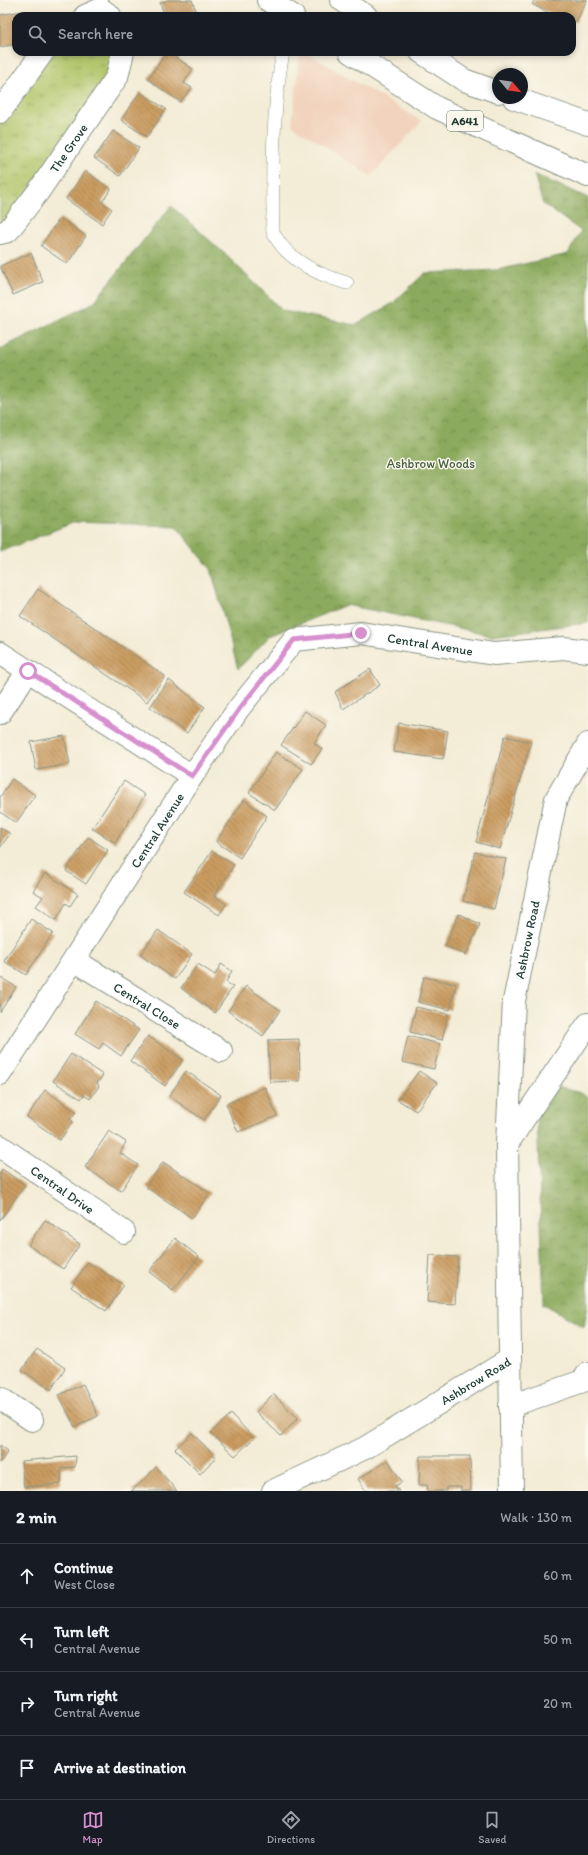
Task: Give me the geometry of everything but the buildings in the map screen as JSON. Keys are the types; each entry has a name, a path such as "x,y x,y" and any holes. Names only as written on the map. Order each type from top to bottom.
{"street":[{"path":"268,0 286,12"},
{"path":"342,0 360,12"},
{"path":"94,12 101,9 105,12"},
{"path":"0,112 41,56"},
{"name":"The Grove","path":"0,234 8,231 38,192 117,77 122,56"},
{"name":"A641","path":"356,56 437,108 588,176"},
{"path":"427,56 464,80 492,90"},
{"path":"528,103 588,124"},
{"name":"Central Avenue","path":"0,1074 192,776 240,708 294,640 361,633 494,654 563,648 588,651"},
{"path":"0,653 192,776"},
{"path":"0,713 28,671"},
{"name":"Ashbrow Road","path":"273,1491 365,1448 509,1360 507,1144 514,1001 556,799 588,744"},
{"name":"Central Close","path":"74,960 221,1051"},
{"path":"507,1144 588,1024"},
{"name":"Central Drive","path":"0,1146 124,1232"},
{"path":"509,1360 512,1491"},
{"path":"510,1406 583,1381 588,1373"},
{"path":"0,1398 32,1420"}],"lane":[{"path":"283,56 278,78 273,178 274,235 292,258 326,277 347,283"}],"shaded area":[{"path":"300,56 312,56 422,121 371,176 292,125"}],"green space":[{"path":"40,56 120,56 0,233 0,112"},
{"name":"Ashbrow Woods","path":"534,174 588,198 588,623 492,635 346,605 270,636 238,669 211,569 176,526 75,522 0,552 0,349 93,303 171,206 224,253 283,311 356,325 393,303 425,273 497,270 568,254 581,231 543,204"},
{"path":"557,1087 581,1093 588,1098 588,1305 584,1327 544,1304 537,1117"}],"route":[{"path":"28,671 192,776 240,708 294,640 361,633"}]}
